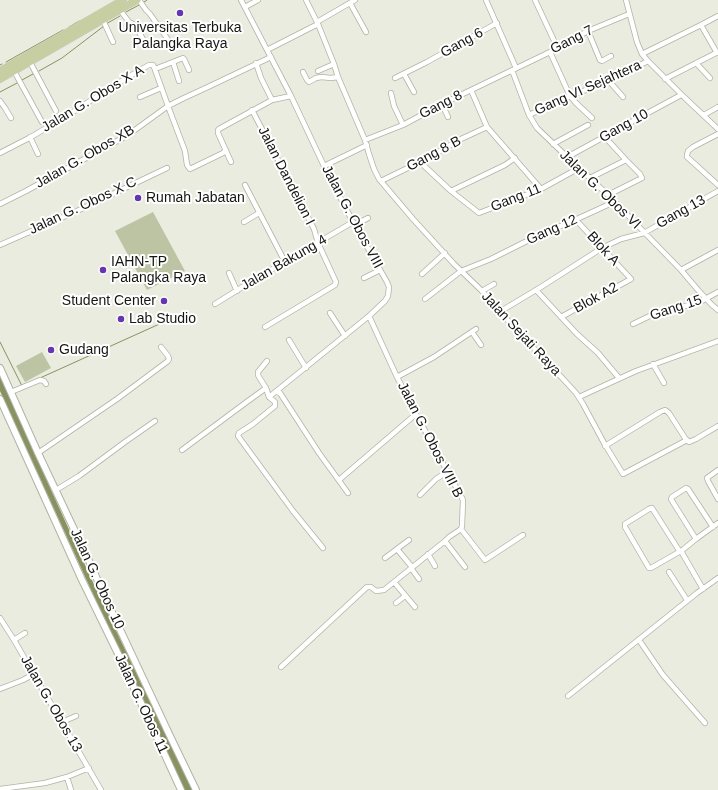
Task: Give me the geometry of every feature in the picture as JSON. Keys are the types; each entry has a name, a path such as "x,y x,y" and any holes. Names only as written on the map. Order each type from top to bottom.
{"main road":[{"path":"0,71 123,0"},
{"path":"0,79 103,20 116,5 138,0"}],"street":[{"path":"138,0 150,14 171,44"},
{"name":"Jalan G. Obos VIII","path":"241,0 291,96 324,166 388,284 389,291 386,301 277,392 269,397"},
{"path":"245,7 258,0"},
{"name":"Jalan Sejati Raya","path":"306,0 318,23 338,77 366,142 374,168 381,182 445,253 561,376 578,397 605,446 623,474 687,440"},
{"path":"267,50 318,23 355,0"},
{"name":"Jalan G. Obos VI","path":"487,0 514,69 529,115 537,128 608,195 718,310"},
{"path":"534,0 558,47"},
{"path":"626,0 634,35 642,54 665,79 718,128"},
{"path":"350,4 366,32"},
{"path":"116,5 129,22 135,25 144,41"},
{"name":"Gang 7","path":"514,69 550,52 588,31 630,14"},
{"path":"642,54 718,16"},
{"path":"103,20 114,42"},
{"name":"Gang 6","path":"395,78 497,24"},
{"path":"665,79 718,53 701,25"},
{"path":"588,31 600,60 602,61 610,56"},
{"path":"550,52 570,96 592,118"},
{"path":"168,106 270,56"},
{"path":"155,69 182,58 184,59 189,70"},
{"name":"Gang VI Sejahtera","path":"529,115 570,96 609,81 648,61"},
{"path":"30,62 56,111"},
{"path":"173,62 179,81"},
{"path":"256,63 261,78 272,100"},
{"path":"696,63 710,78"},
{"name":"Jalan G. Obos X A","path":"0,153 68,116 151,64 155,69 185,151 187,165 190,169 223,153 226,150"},
{"path":"318,71 334,64"},
{"name":"Gang 8","path":"324,166 366,142 514,69"},
{"path":"14,71 42,122"},
{"path":"303,72 309,82 321,77 338,77"},
{"path":"404,74 414,92"},
{"path":"609,81 623,97"},
{"path":"140,97 161,88"},
{"path":"471,90 487,127 541,189"},
{"path":"391,93 394,106 403,125"},
{"name":"Gang 10","path":"568,158 604,136 682,95"},
{"path":"231,162 218,130 272,100 291,96"},
{"path":"0,101 11,118"},
{"path":"442,104 448,117"},
{"name":"Jalan G. Obos XB","path":"0,204 128,135 168,106"},
{"path":"704,115 718,107"},
{"name":"Jalan Dandelion I","path":"252,110 314,229 318,243 336,280 335,284 265,327"},
{"path":"553,144 588,125"},
{"name":"Gang 8 B","path":"381,182 461,139 487,127"},
{"path":"718,134 693,147 688,151 687,155 718,185"},
{"path":"604,136 640,174 642,178 608,195"},
{"path":"30,137 38,154"},
{"path":"451,191 505,165 515,158"},
{"path":"590,178 626,160"},
{"name":"Gang 11","path":"420,162 451,191 479,213 541,189 580,168"},
{"name":"Jalan G. Obos X C","path":"0,245 77,211 167,168"},
{"path":"245,185 285,262"},
{"name":"Gang 13","path":"501,311 602,248 621,239 644,233 718,191"},
{"name":"Gang 12","path":"425,299 461,270 491,259 533,238 614,202"},
{"path":"244,222 258,212"},
{"name":"Jalan Bakung 4","path":"215,304 318,243 354,223 368,218"},
{"name":"Blok A","path":"576,220 631,279"},
{"path":"681,270 718,250"},
{"path":"422,274 445,253"},
{"path":"364,278 380,270"},
{"path":"229,272 237,291"},
{"name":"Blok A2","path":"561,317 631,279"},
{"path":"482,291 494,284"},
{"path":"536,290 577,334 598,353 619,378"},
{"name":"Gang 15","path":"633,324 656,313 698,303 718,292"},
{"path":"330,313 345,336"},
{"name":"Jalan G. Obos VIII B","path":"369,316 416,414 463,500 463,523 461,529"},
{"path":"398,377 434,357 474,330 481,345"},
{"path":"289,340 306,368"},
{"path":"578,397 653,364 718,341"},
{"path":"38,453 111,403 168,361 168,356 161,347"},
{"path":"267,361 258,372 258,377 266,388 269,397 275,402 275,408 239,433 238,438 293,511 324,548"},
{"path":"653,364 664,383"},
{"name":"Jalan G. Obos 10","path":"0,368 38,453 196,790"},
{"path":"12,392 40,380 44,381 46,384"},
{"path":"182,450 266,388"},
{"path":"277,392 280,393 319,453 348,493"},
{"name":"Jalan G. Obos 11","path":"0,400 82,580 181,790"},
{"path":"605,446 665,410 670,413 689,442 718,426"},
{"path":"338,480 416,414"},
{"path":"56,490 79,476 155,421"},
{"path":"717,496 707,478 718,470"},
{"path":"420,495 436,479 447,472"},
{"path":"696,539 674,504 672,497 686,488 688,489 712,527"},
{"path":"703,589 680,552 652,508 625,524 625,527 650,568 680,552 718,523"},
{"path":"281,667 368,588 371,587 376,592 384,590 461,529 485,560 523,535"},
{"path":"386,558 409,540"},
{"path":"445,541 465,567"},
{"path":"397,549 419,579"},
{"path":"428,554 435,566"},
{"path":"669,572 687,600"},
{"path":"568,696 687,600 718,578"},
{"path":"394,582 415,607"},
{"path":"396,604 405,596"},
{"name":"Jalan G. Obos 13","path":"0,618 101,790"},
{"path":"14,640 25,633"},
{"path":"639,640 664,675 705,724"},
{"path":"0,689 34,674"},
{"path":"62,722 76,716"},
{"path":"0,789 19,788 45,783 67,777 89,768"},
{"path":"67,777 70,790"}],"shaded area":[{"path":"153,212 185,271 147,290 115,231"},
{"path":"42,352 51,368 25,382 16,366"},
{"path":"0,377 90,576 192,790 184,790 0,391"}],"waterway":[{"path":"126,12 139,5"},
{"path":"106,24 120,16"},
{"path":"69,27 79,21"},
{"path":"39,71 62,58 104,26"},
{"path":"6,62 63,30"},
{"path":"22,80 33,74"},
{"path":"0,92 19,82"},
{"path":"40,378 186,312"},
{"path":"0,342 22,386"}],"place":[{"name":"Universitas Terbuka Palangka Raya","path":"180,13"},
{"name":"Rumah Jabatan","path":"138,198"},
{"name":"IAHN-TP Palangka Raya","path":"103,270"},
{"name":"Student Center","path":"164,301"},
{"name":"Lab Studio","path":"121,319"},
{"name":"Gudang","path":"51,350"}]}
